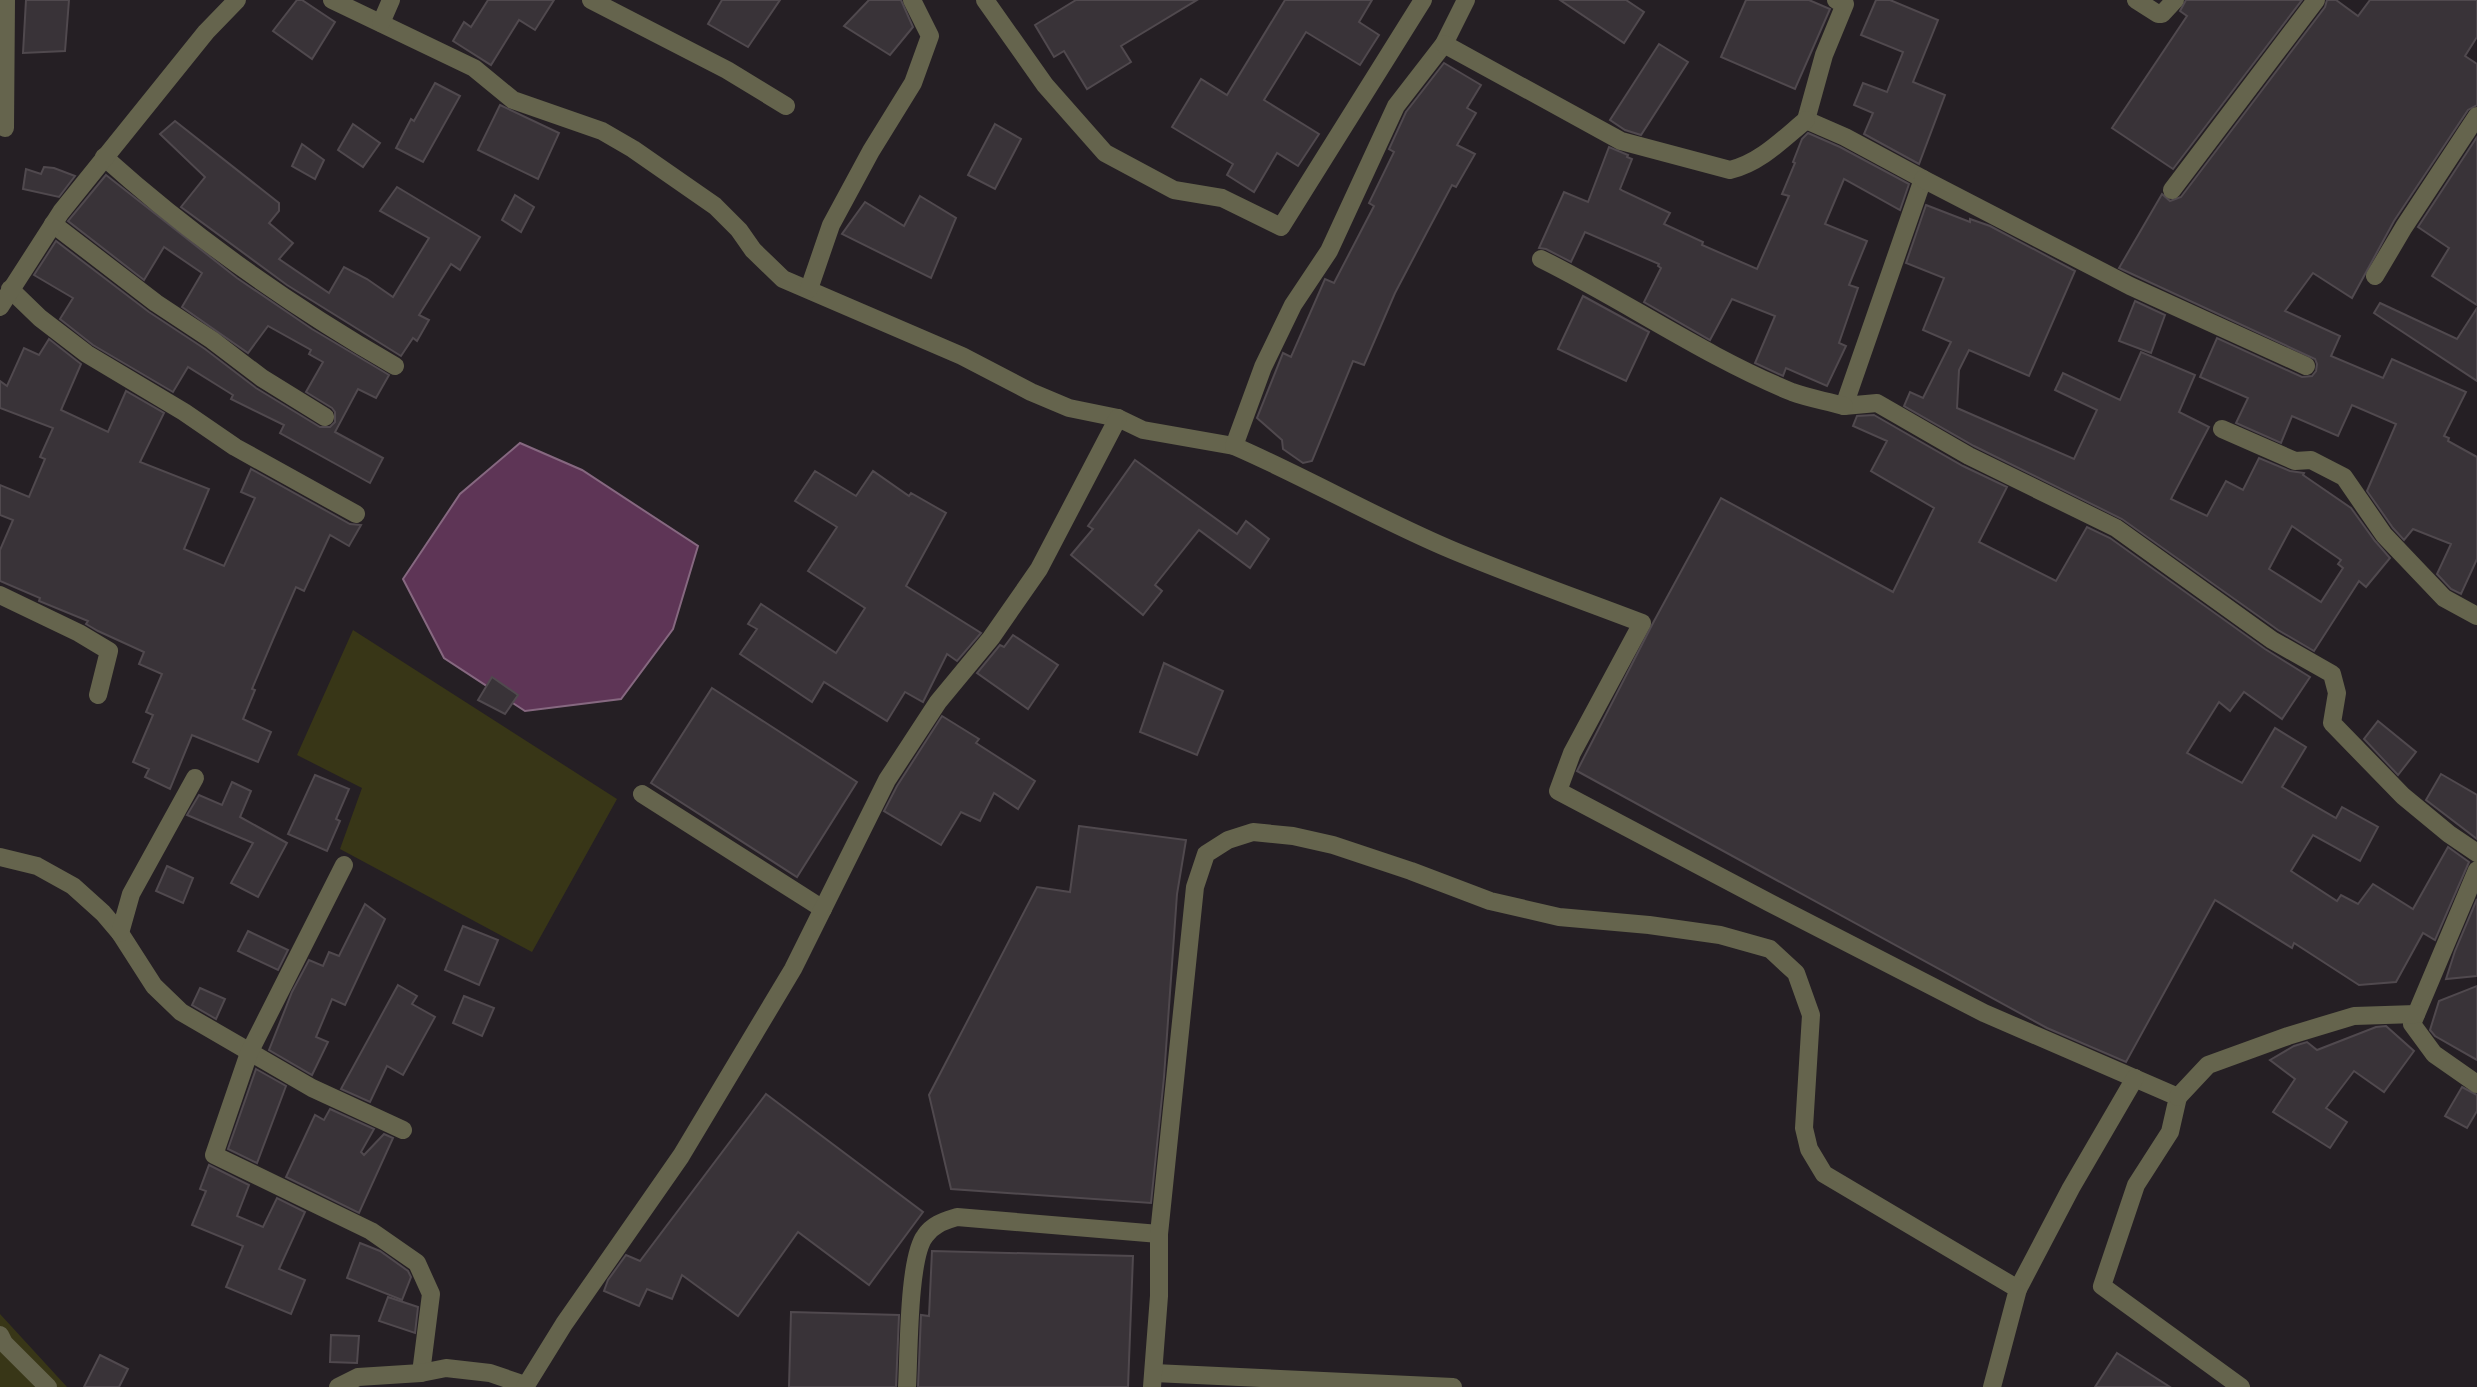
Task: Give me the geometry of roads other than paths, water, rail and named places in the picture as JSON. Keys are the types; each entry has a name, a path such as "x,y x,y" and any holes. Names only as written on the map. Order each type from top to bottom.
{"street":[{"path":"5,128 6,0"},
{"path":"0,307 53,224 104,157 206,32 237,0"},
{"path":"332,0 474,68 513,100 602,131 633,149 715,206 739,230 753,250 783,279 962,356 1069,408 1118,418 1143,430 1234,446 1451,550 1642,623 1572,753 1558,790 1984,1013 2178,1097"},
{"path":"382,23 391,0"},
{"path":"591,0 727,70 786,106"},
{"path":"809,289 831,225 871,151 913,83 926,48 930,36 912,0"},
{"path":"985,0 1045,85 1105,153 1174,190 1222,198 1281,228 1423,0"},
{"path":"1234,446 1263,367 1293,305 1329,251 1396,106 1444,44 1466,0"},
{"path":"1444,44 1620,141 1730,170 1752,163 1806,120 1824,55 1845,4 1836,0"},
{"path":"2136,0 2162,15 2175,0"},
{"path":"2172,190 2316,0"},
{"path":"2375,276 2477,117"},
{"path":"1806,120 1845,137 2130,286 2306,366"},
{"path":"104,157 154,201 233,261 337,332 395,366"},
{"path":"1844,406 1923,179"},
{"path":"53,224 156,303 212,340 262,378 325,417"},
{"path":"1541,259 1593,285 1700,349 1794,392 1844,406 1877,403 1980,461 2116,528 2272,640 2332,674 2337,693 2332,723 2403,796 2477,853"},
{"path":"10,289 40,318 87,354 184,412 235,447 356,514"},
{"path":"338,1387 358,1377 421,1373 446,1368 490,1373 525,1386 564,1324 681,1156 793,968 887,780 938,702 991,638 1038,569 1118,418"},
{"path":"2222,429 2295,461 2311,460 2344,477 2384,535 2444,598 2477,615"},
{"path":"0,596 37,612 109,651 98,695"},
{"path":"120,933 131,894 195,778"},
{"path":"642,794 823,909"},
{"path":"1453,1387 1153,1380 1159,1296 1159,1234 1195,887 1206,854 1228,840 1253,832 1293,836 1334,845 1490,901 1559,917 1720,935 1770,949 1797,973 1811,1016 1804,1128 1809,1149 1824,1174 2018,1289"},
{"path":"0,857 37,866 73,886 103,913 120,933 155,986 181,1012 312,1088 403,1130"},
{"path":"344,865 249,1052 214,1155 371,1231 417,1263 431,1294 421,1373"},
{"path":"2477,870 2412,1024 2434,1054 2477,1084"},
{"path":"2241,1387 2102,1286 2136,1185 2170,1132 2178,1097 2208,1065 2354,1016 2416,1014"},
{"path":"1992,1387 2018,1289 2071,1188 2135,1078"},
{"path":"906,1387 916,1263 923,1237 938,1223 957,1217 1159,1234"},
{"path":"0,1335 4,1343 48,1387"}]}
